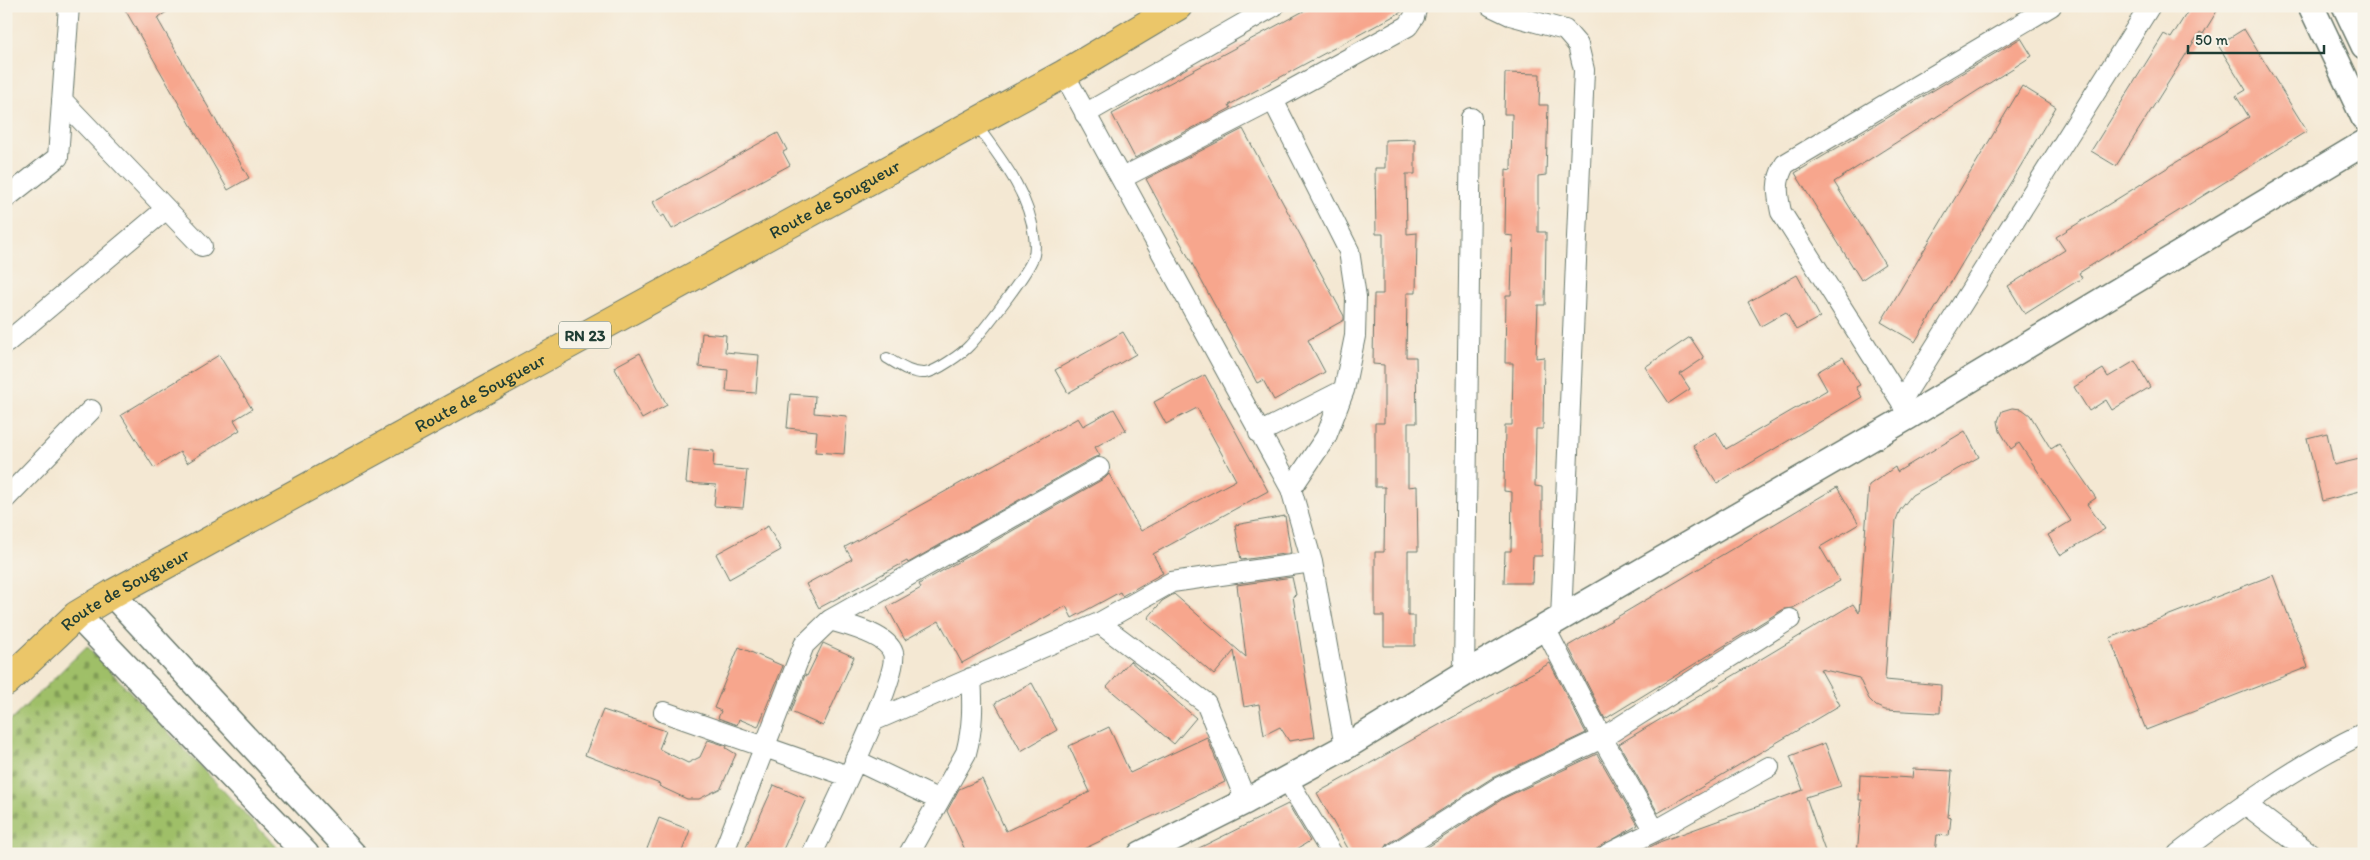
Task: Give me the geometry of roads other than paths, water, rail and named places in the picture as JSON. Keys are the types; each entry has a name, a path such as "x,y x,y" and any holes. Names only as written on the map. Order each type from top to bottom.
{"main road":[{"name":"Route de Sougueur","path":"7,679 77,616 112,594 1064,74 1178,6"}],"street":[{"path":"6,198 58,157 69,6"},
{"path":"1085,114 1274,6"},
{"path":"1122,178 1273,100 1408,26 1414,18 1417,6"},
{"path":"1491,6 1510,15 1565,30 1578,44 1584,70 1553,623 1602,738 1654,831"},
{"path":"1905,409 1781,212 1777,192 1778,177 1785,164 2051,6"},
{"path":"1905,409 2150,6"},
{"path":"2311,6 2364,118"},
{"path":"2345,6 2364,46"},
{"path":"1064,74 1291,489 1312,562 1344,747"},
{"path":"62,100 202,246"},
{"path":"1273,100 1348,251 1356,297 1355,336 1344,390 1326,436 1291,489"},
{"path":"1464,674 1471,118"},
{"path":"1142,854 1246,801 1344,747 1464,674 1553,623 1905,409 2364,143"},
{"path":"6,343 166,209"},
{"path":"1259,433 1344,390"},
{"path":"6,498 91,410"},
{"path":"723,854 804,645 830,620 1099,468"},
{"path":"874,721 1099,622 1172,582 1312,562"},
{"path":"112,594 353,854"},
{"path":"77,616 306,854"},
{"path":"1394,854 1498,788 1602,738 1790,619"},
{"path":"812,854 874,721 893,666 893,652 883,641 872,634 830,620"},
{"path":"1099,622 1206,703 1246,801"},
{"path":"909,854 966,753 971,735 973,715 971,678"},
{"path":"664,712 766,747 852,768 939,800"},
{"path":"2178,854 2245,804 2331,749 2364,733"},
{"path":"1608,854 1654,831 1769,767"},
{"path":"1287,779 1327,852"},
{"path":"2245,804 2311,854"}],"lane":[{"path":"887,358 906,369 926,373 944,365 969,346 1022,276 1034,256 1034,236 1024,198 1013,176 974,122"}]}
